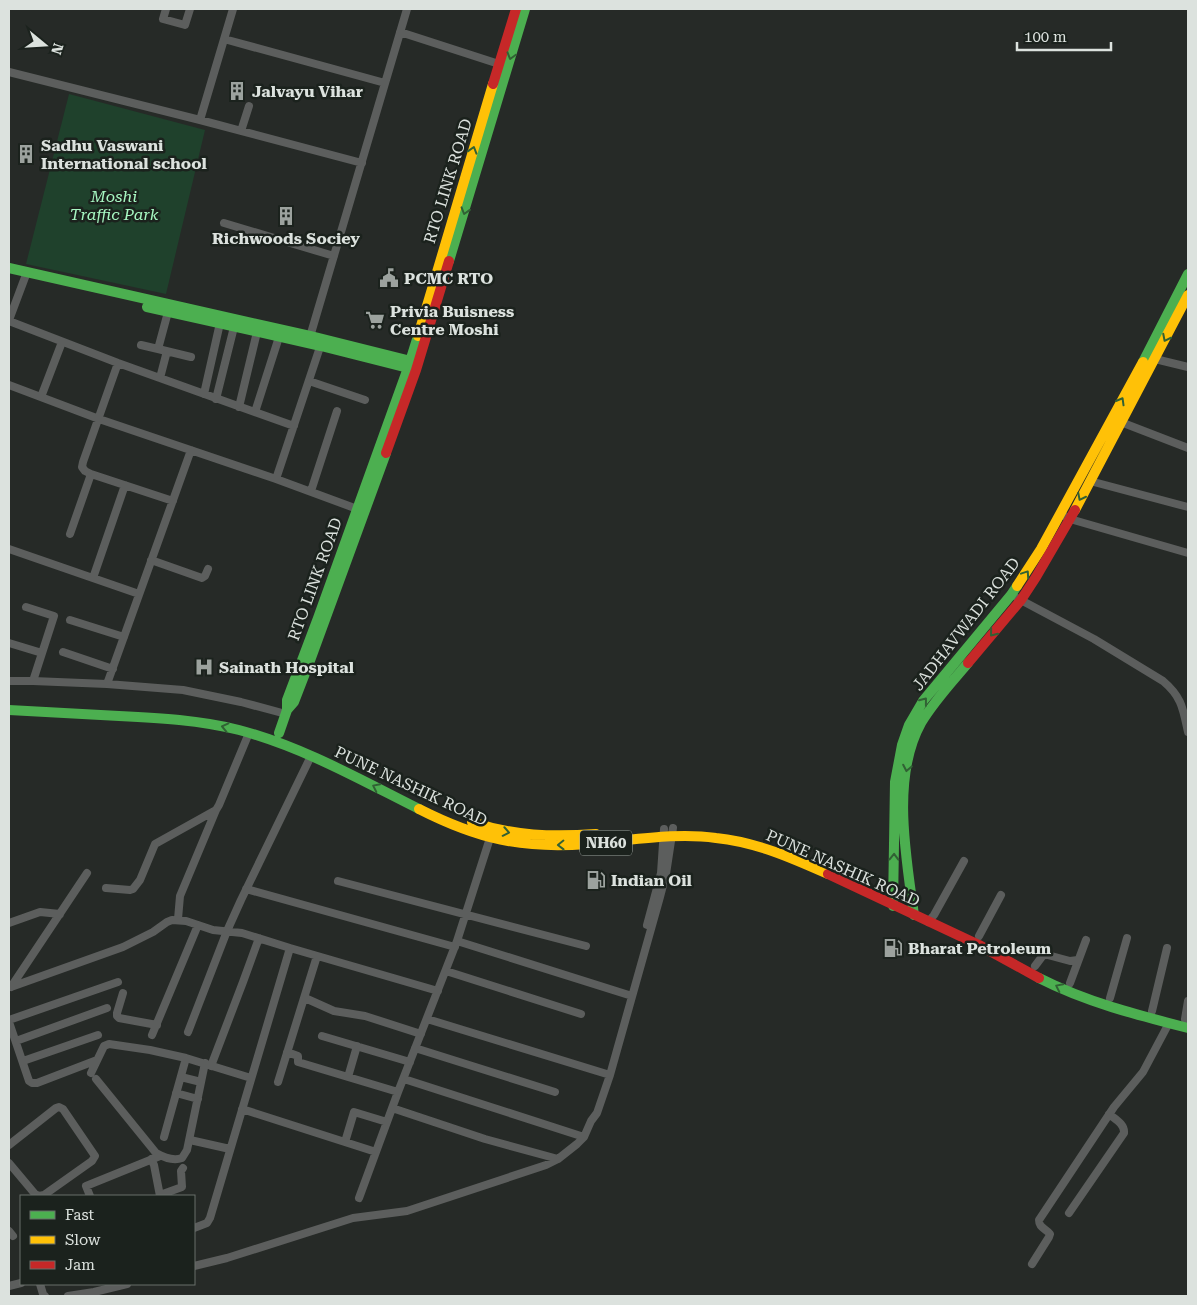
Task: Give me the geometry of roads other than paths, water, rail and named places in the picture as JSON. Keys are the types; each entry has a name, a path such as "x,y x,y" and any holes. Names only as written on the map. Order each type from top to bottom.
{"main road":[{"name":"RTO LINK ROAD","path":"413,365 516,9"},
{"name":"RTO LINK ROAD","path":"279,733 287,712 294,702 360,510 413,365 464,214 525,9"},
{"path":"9,268 26,275 168,312 279,337 322,342 413,365"},
{"name":"JADHAVWADI ROAD","path":"893,901 895,782 902,745 909,725 923,701 1011,595 1090,481 1136,376 1188,274"},
{"path":"9,275 26,275 309,340"},
{"name":"JADHAVWADI ROAD","path":"913,910 906,856 903,809 906,773 914,738 937,700 1021,600 1050,555 1066,516 1116,421 1155,359 1188,295"},
{"name":"PUNE NASHIK ROAD","path":"9,701 138,707 179,711 206,714 263,727 332,756 447,812 478,825 505,832 527,835 564,836 668,833 724,839 769,850 931,918 979,936 1070,983 1110,998 1187,1022"},
{"name":"PUNE NASHIK ROAD","path":"9,710 180,719 249,733 286,745 454,825 490,838 511,842 538,846 566,846 668,833"},
{"name":"PUNE NASHIK ROAD","path":"931,918 1064,990 1099,1004 1169,1023 1187,1022"}],"street":[{"path":"166,9 163,18 185,25 190,9"},
{"path":"200,120 233,9"},
{"path":"309,340 407,9"},
{"path":"400,32 499,64"},
{"path":"224,39 385,83"},
{"path":"9,72 362,163"},
{"path":"241,131 249,106"},
{"path":"224,223 334,256"},
{"path":"26,275 9,320 118,363 294,426"},
{"path":"158,349 168,312"},
{"path":"204,394 220,323"},
{"path":"216,399 234,327"},
{"path":"239,407 257,332"},
{"path":"255,412 279,337"},
{"path":"41,397 62,342"},
{"path":"276,479 322,342"},
{"path":"141,346 191,357"},
{"path":"160,378 167,351"},
{"path":"1155,359 1188,367"},
{"path":"118,363 82,467 91,474 173,501"},
{"path":"310,381 365,400"},
{"path":"9,386 99,419 311,491 360,510"},
{"path":"311,491 337,411"},
{"path":"1116,421 1188,448"},
{"path":"107,684 191,450"},
{"path":"70,534 91,474"},
{"path":"1090,481 1188,507"},
{"path":"93,578 125,485"},
{"path":"1066,516 1188,553"},
{"path":"9,550 139,594"},
{"path":"151,560 202,578 208,569"},
{"path":"1011,595 1094,639 1163,681 1179,698 1188,732"},
{"path":"26,607 54,616 33,680"},
{"path":"70,620 124,637"},
{"path":"9,643 42,654"},
{"path":"63,652 112,669"},
{"path":"9,681 33,680 183,690 287,712"},
{"path":"178,920 180,896 249,733"},
{"path":"188,1032 227,931 310,756"},
{"path":"106,888 133,889 140,880 155,844 216,810"},
{"path":"195,1266 227,1258 353,1218 407,1211 537,1168 558,1159 577,1144 584,1137 591,1121 598,1113 607,1074 666,874 668,833"},
{"path":"359,1198 456,944 490,838"},
{"path":"931,918 964,861"},
{"path":"10,989 87,873"},
{"path":"338,881 586,946"},
{"path":"246,889 456,944 630,995"},
{"path":"979,936 1001,895"},
{"path":"9,923 40,912 60,914"},
{"path":"10,989 123,947 153,932 167,922 178,920 213,930 242,933 438,991"},
{"path":"152,1035 198,926"},
{"path":"251,1078 208,1064 186,1058 109,1044 104,1046 97,1060 93,1076 156,1153 160,1156 179,1160 182,1158 190,1140 202,1082 208,1064 243,982 259,938"},
{"path":"1110,998 1127,938"},
{"path":"1070,983 1086,940"},
{"path":"195,1228 207,1223 210,1218 290,948"},
{"path":"1152,1011 1167,948"},
{"path":"1035,966 1044,954 1070,961 1078,960"},
{"path":"278,1082 317,956"},
{"path":"446,971 581,1014"},
{"path":"97,1060 32,1083 9,1021 118,982"},
{"path":"123,993 117,1016 157,1025"},
{"path":"305,998 334,1011 365,1016 421,1034"},
{"path":"1187,1022 1188,1001"},
{"path":"16,1041 106,1008"},
{"path":"427,1018 607,1074"},
{"path":"1032,1264 1050,1234 1040,1226 1039,1220 1109,1114 1143,1072 1169,1023"},
{"path":"23,1061 98,1035"},
{"path":"322,1036 410,1062"},
{"path":"348,1077 357,1046"},
{"path":"415,1048 555,1092"},
{"path":"288,1052 298,1056 298,1062 398,1092"},
{"path":"164,1137 186,1058"},
{"path":"181,1077 202,1082"},
{"path":"404,1078 584,1137"},
{"path":"176,1093 198,1099"},
{"path":"9,1145 56,1108 64,1108 95,1156 92,1161 44,1195"},
{"path":"392,1108 485,1139 558,1159"},
{"path":"242,1109 376,1152"},
{"path":"345,1142 354,1112 387,1122"},
{"path":"1069,1213 1124,1133 1125,1129 1123,1126 1109,1114"},
{"path":"190,1140 230,1150"},
{"path":"90,1195 86,1186 160,1156"},
{"path":"151,1159 160,1195"},
{"path":"9,1162 37,1195"},
{"path":"162,1195 182,1187 181,1171 183,1168"},
{"path":"68,1296 123,1285"}],"place":[{"name":"Jalvayu Vihar","path":"237,91"},
{"name":"Sadhu Vaswani International school","path":"26,154"},
{"name":"Richwoods Sociey","path":"286,216"},
{"name":"PCMC RTO","path":"389,278"},
{"name":"Privia Buisness Centre Moshi","path":"375,320"},
{"name":"Sainath Hospital","path":"204,667"},
{"name":"Indian Oil","path":"596,880"},
{"name":"Bharat Petroleum","path":"893,948"}],"park label":[{"name":"Moshi Traffic Park","path":"114,205"}]}
